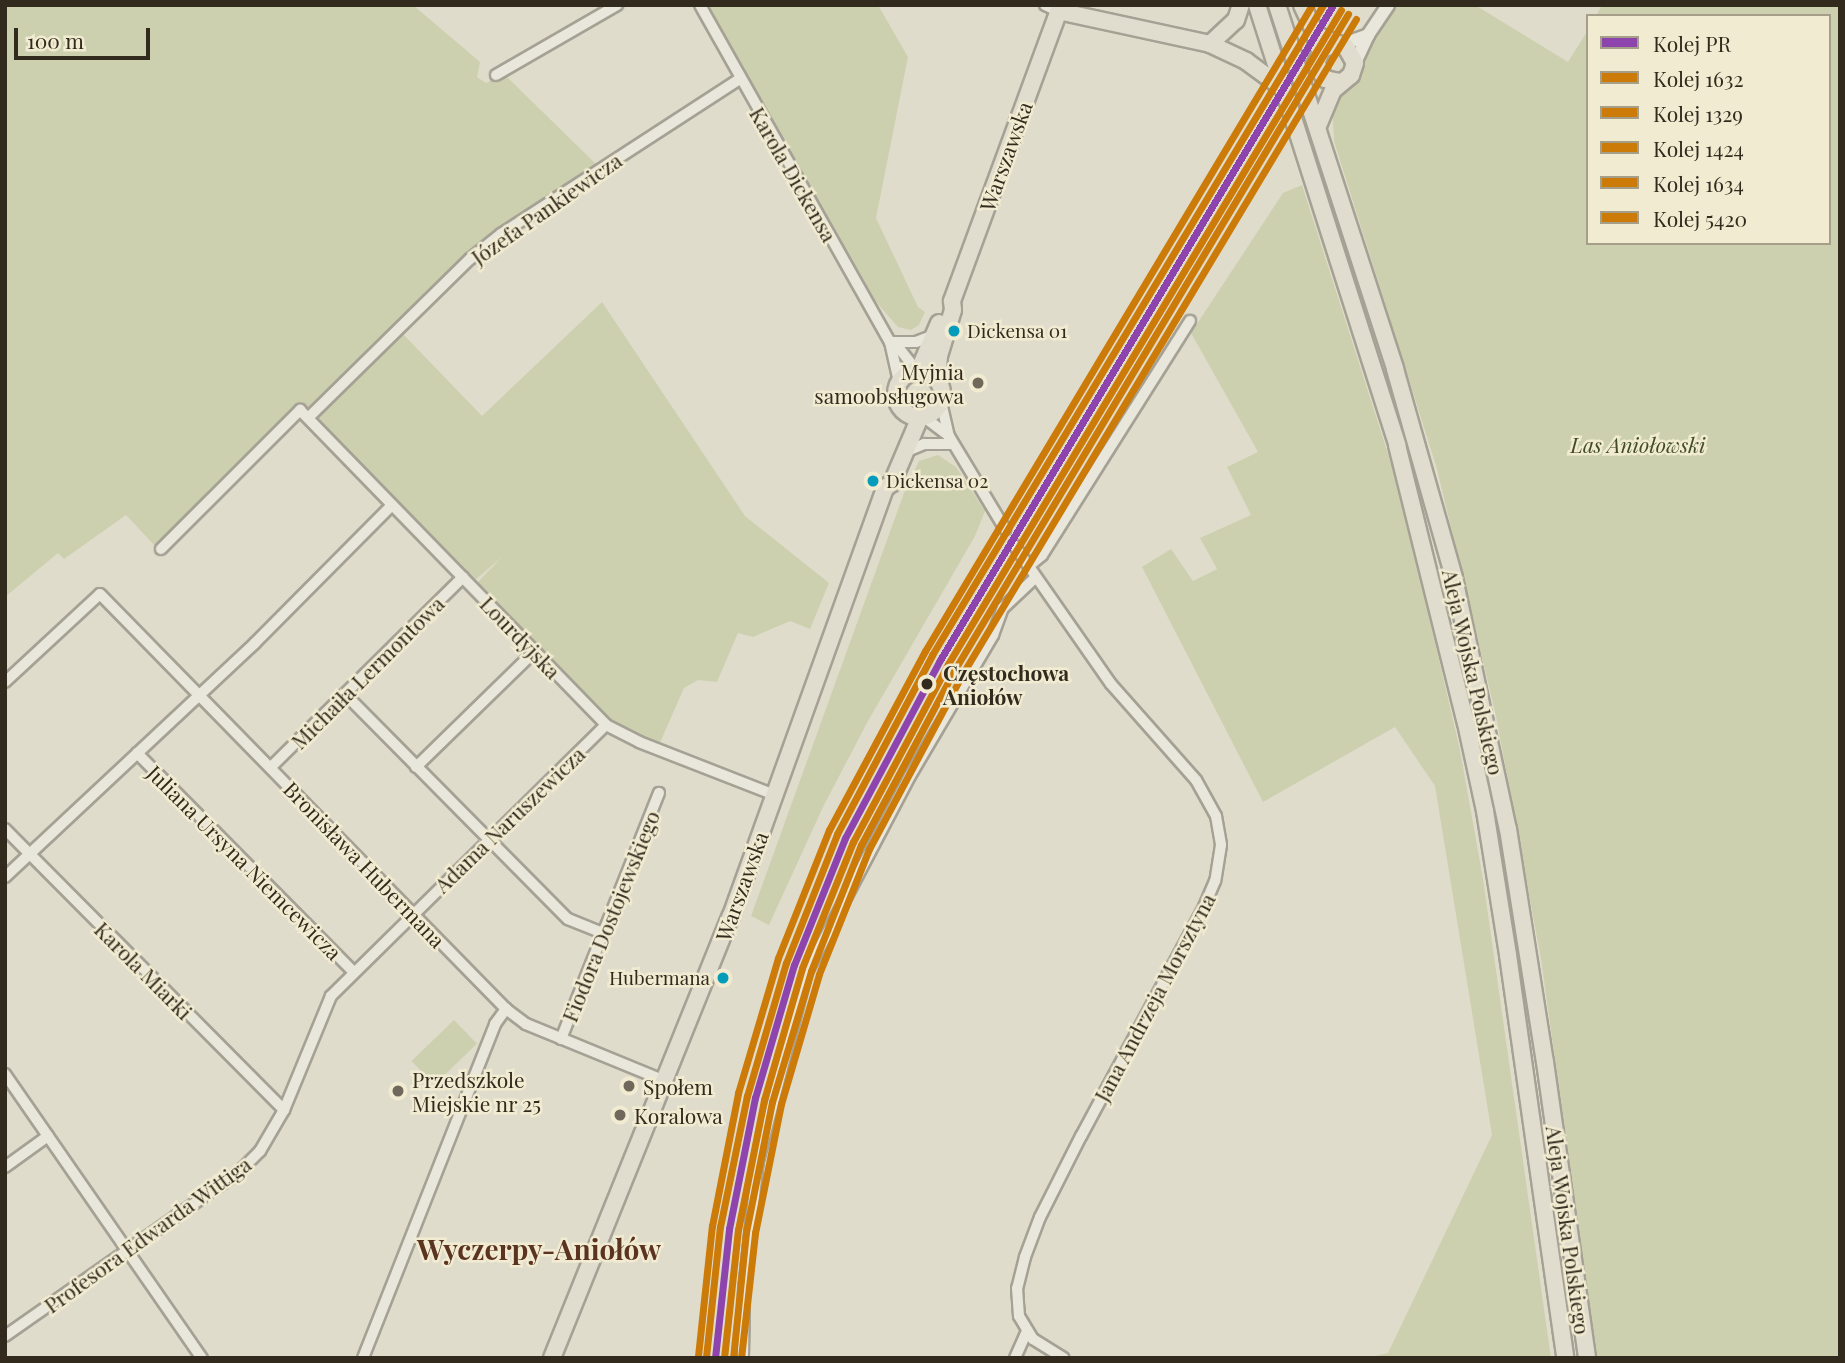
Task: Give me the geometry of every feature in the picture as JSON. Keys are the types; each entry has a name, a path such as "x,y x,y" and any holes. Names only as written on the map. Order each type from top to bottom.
{"main road":[{"path":"1210,44 1236,20 1241,5"},
{"name":"Aleja Wojska Polskiego","path":"1257,5 1397,445 1466,723 1485,811 1508,955 1565,1358"},
{"name":"Aleja Wojska Polskiego","path":"1276,5 1419,450 1483,704 1528,950 1587,1358"},
{"path":"1302,5 1316,35 1319,53 1316,63 1321,76 1339,82"},
{"path":"1055,7 1085,11 1175,39 1210,44 1246,61 1284,89"},
{"name":"Warszawska","path":"937,379 939,356 953,310 952,301 1055,7"},
{"path":"1316,35 1349,50 1355,63 1350,75 1339,82 1317,128"},
{"path":"1319,53 1326,46 1339,44"},
{"name":"Warszawska","path":"918,370 945,307 952,301"},
{"path":"918,370 937,379 943,394 937,409 922,417 903,411 896,395 899,382 918,370"},
{"name":"Warszawska","path":"885,488 883,481 903,423 903,411"},
{"name":"Warszawska","path":"552,1358 731,916 885,488 892,483 922,417"}],"street":[{"name":"Karola Dickensa","path":"700,5 892,343 918,370"},
{"path":"1355,63 1368,35 1388,5"},
{"path":"496,75 611,7"},
{"path":"1339,44 1368,35"},
{"name":"Józefa Pankiewicza","path":"309,417 470,259 501,233 740,79"},
{"path":"1029,566 1042,555 1189,321"},
{"path":"892,343 916,342 934,335"},
{"name":"Karola Dickensa","path":"892,343 899,382"},
{"path":"941,402 951,440 1005,529"},
{"path":"161,549 300,410 309,417"},
{"name":"Lourdyjska","path":"309,417 606,725 639,742 775,795"},
{"path":"922,417 951,440"},
{"path":"905,452 923,444 951,440"},
{"path":"5,877 200,695 392,505"},
{"name":"Jana Andrzeja Morsztyna","path":"1014,545 1111,684 1196,780 1216,816 1221,845 1215,881 1204,907 1040,1217 1017,1288 1019,1316 1027,1331"},
{"name":"Michaiła Lermontowa","path":"271,767 463,577"},
{"path":"743,1358 744,1289 758,1161 807,972 909,776 993,635 1003,608 1036,577"},
{"name":"Bronisława Hubermana","path":"5,682 100,594 506,1009 526,1024 665,1081"},
{"path":"416,767 535,651"},
{"path":"345,694 568,919 602,933"},
{"name":"Adama Naruszewicza","path":"412,914 606,725"},
{"name":"Juliana Ursyna Niemcewicza","path":"137,753 353,971"},
{"name":"Fiodora Dostojewskiego","path":"561,1039 659,793"},
{"name":"Karola Miarki","path":"5,829 284,1110"},
{"name":"Profesora Edwarda Wittiga","path":"5,1336 239,1172 260,1151 284,1110 331,996 412,914"},
{"path":"363,1358 495,1024 506,1009"},
{"path":"5,1074 202,1358"},
{"path":"5,1167 48,1136"},
{"path":"1015,1358 1027,1331 1044,1348 1065,1358"}],"green space":[{"path":"5,5 413,5 480,62 477,77 486,83 504,74 596,164 477,247 443,279 381,352 402,333 482,416 602,302 745,516 829,583 810,629 790,621 753,637 738,633 717,682 698,680 684,688 659,745 623,730 610,721 476,584 502,557 474,581 302,405 156,547 126,515 64,559 58,553 5,597"},
{"path":"708,5 878,5 908,57 876,218 918,307 925,312 919,325 911,330 898,327 863,287 761,108"},
{"name":"Las Aniołowski","path":"1394,5 1475,5 1568,62 1586,33 1586,245 1831,245 1831,14 1597,14 1602,5 1840,5 1840,1358 1597,1358 1541,959 1496,716 1437,469 1334,141 1332,103"},
{"path":"1302,185 1399,488 1460,750 1483,879 1551,1358 1367,1358 1388,1353 1492,1135 1435,786 1395,727 1263,802 1142,567 1171,549 1193,581 1217,569 1200,538 1251,515 1227,467 1258,452 1191,333 1283,193"},
{"path":"938,455 956,467 985,511 975,536 868,721 823,807 769,925 751,916 904,493 919,461"},
{"path":"454,1020 477,1044 434,1085 412,1061"}],"rail line":[{"name":"1634","path":"698,1356 712,1226 738,1093 778,958 829,830 925,651 1312,5"},
{"name":"1329","path":"706,1357 720,1227 747,1096 786,963 837,834 932,655 1323,5"},
{"name":"PR","path":"715,1358 729,1229 755,1098 794,965 845,838 940,660 1333,5"},
{"name":"1632","path":"724,1358 738,1230 764,1100 802,968 853,842 948,664 1341,10"},
{"name":"1424","path":"733,1358 746,1232 772,1102 811,971 861,845 955,669 1348,14"},
{"name":"5420","path":"741,1358 755,1233 781,1104 819,974 869,849 963,673 1356,19"}],"place":[{"name":"Dickensa 01","path":"954,331"},
{"name":"Myjnia samoobsługowa","path":"978,383"},
{"name":"Dickensa 02","path":"873,481"},
{"name":"Częstochowa Aniołów","path":"927,684"},
{"name":"Hubermana","path":"723,978"},
{"name":"Społem","path":"629,1086"},
{"name":"Przedszkole Miejskie nr 25","path":"398,1091"},
{"name":"Koralowa","path":"620,1115"}],"district":[{"name":"Wyczerpy-Aniołów","path":"539,1249"}]}
